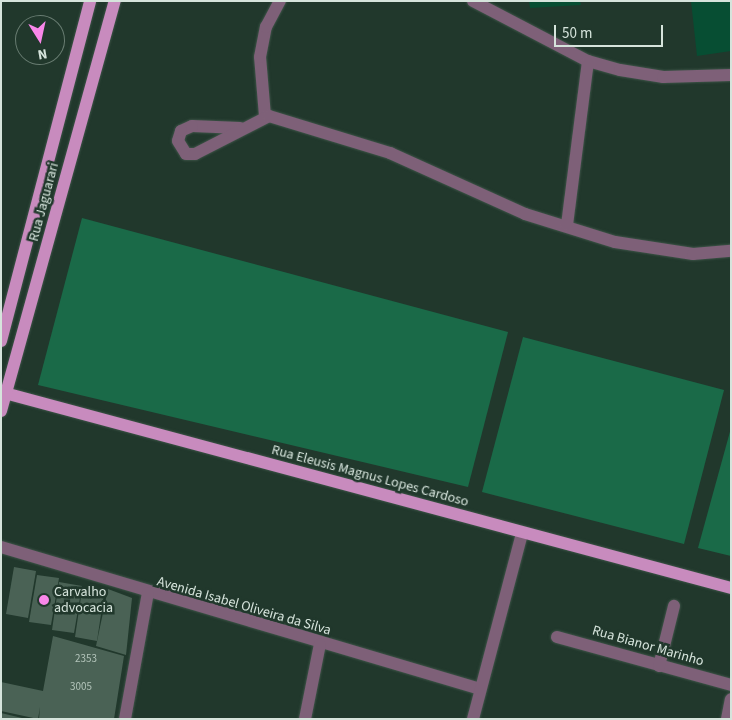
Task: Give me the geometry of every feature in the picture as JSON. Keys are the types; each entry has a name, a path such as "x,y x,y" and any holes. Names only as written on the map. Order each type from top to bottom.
{"main road":[{"name":"Rua Jaguarari","path":"1,341 90,1"},
{"name":"Rua Jaguarari","path":"1,411 4,393 115,1"},
{"name":"Rua Eleusis Magnus Lopes Cardoso","path":"4,393 731,588"}],"street":[{"path":"265,116 259,67 262,44 280,1"},
{"path":"473,1 507,17 588,61 664,77 731,75"},
{"path":"489,1 507,17"},
{"path":"567,225 588,61"},
{"path":"240,128 265,116 390,153 517,211 652,250 693,254 731,251"},
{"path":"473,719 479,689 522,533"},
{"name":"Avenida Isabel Oliveira da Silva","path":"1,547 148,593 479,689"},
{"path":"125,719 148,593"},
{"path":"659,666 674,606"},
{"name":"Rua Bianor Marinho","path":"557,636 731,685"},
{"path":"305,719 320,644"},
{"path":"727,719 731,699"}],"shaded area":[{"path":"529,1 580,1 581,5 530,8"},
{"path":"691,1 731,1 731,51 697,56"},
{"path":"82,218 508,332 468,487 38,385"},
{"path":"523,337 724,390 684,544 482,492"},
{"path":"731,428 731,556 698,548"}],"building":[{"path":"14,567 36,571 28,618 6,614"},
{"name":"Carvalho advocacia","path":"37,575 59,578 51,625 29,622"},
{"path":"59,582 82,586 74,633 52,630"},
{"path":"108,589 132,598 126,655 96,646"},
{"path":"82,590 104,594 97,641 75,637"},
{"path":"53,636 124,656 114,719 39,719 40,707 38,719 1,711 1,682 43,691"},
{"path":"1,713 22,718 22,719 1,719"}],"place":[{"name":"Carvalho advocacia","path":"44,600"}]}
